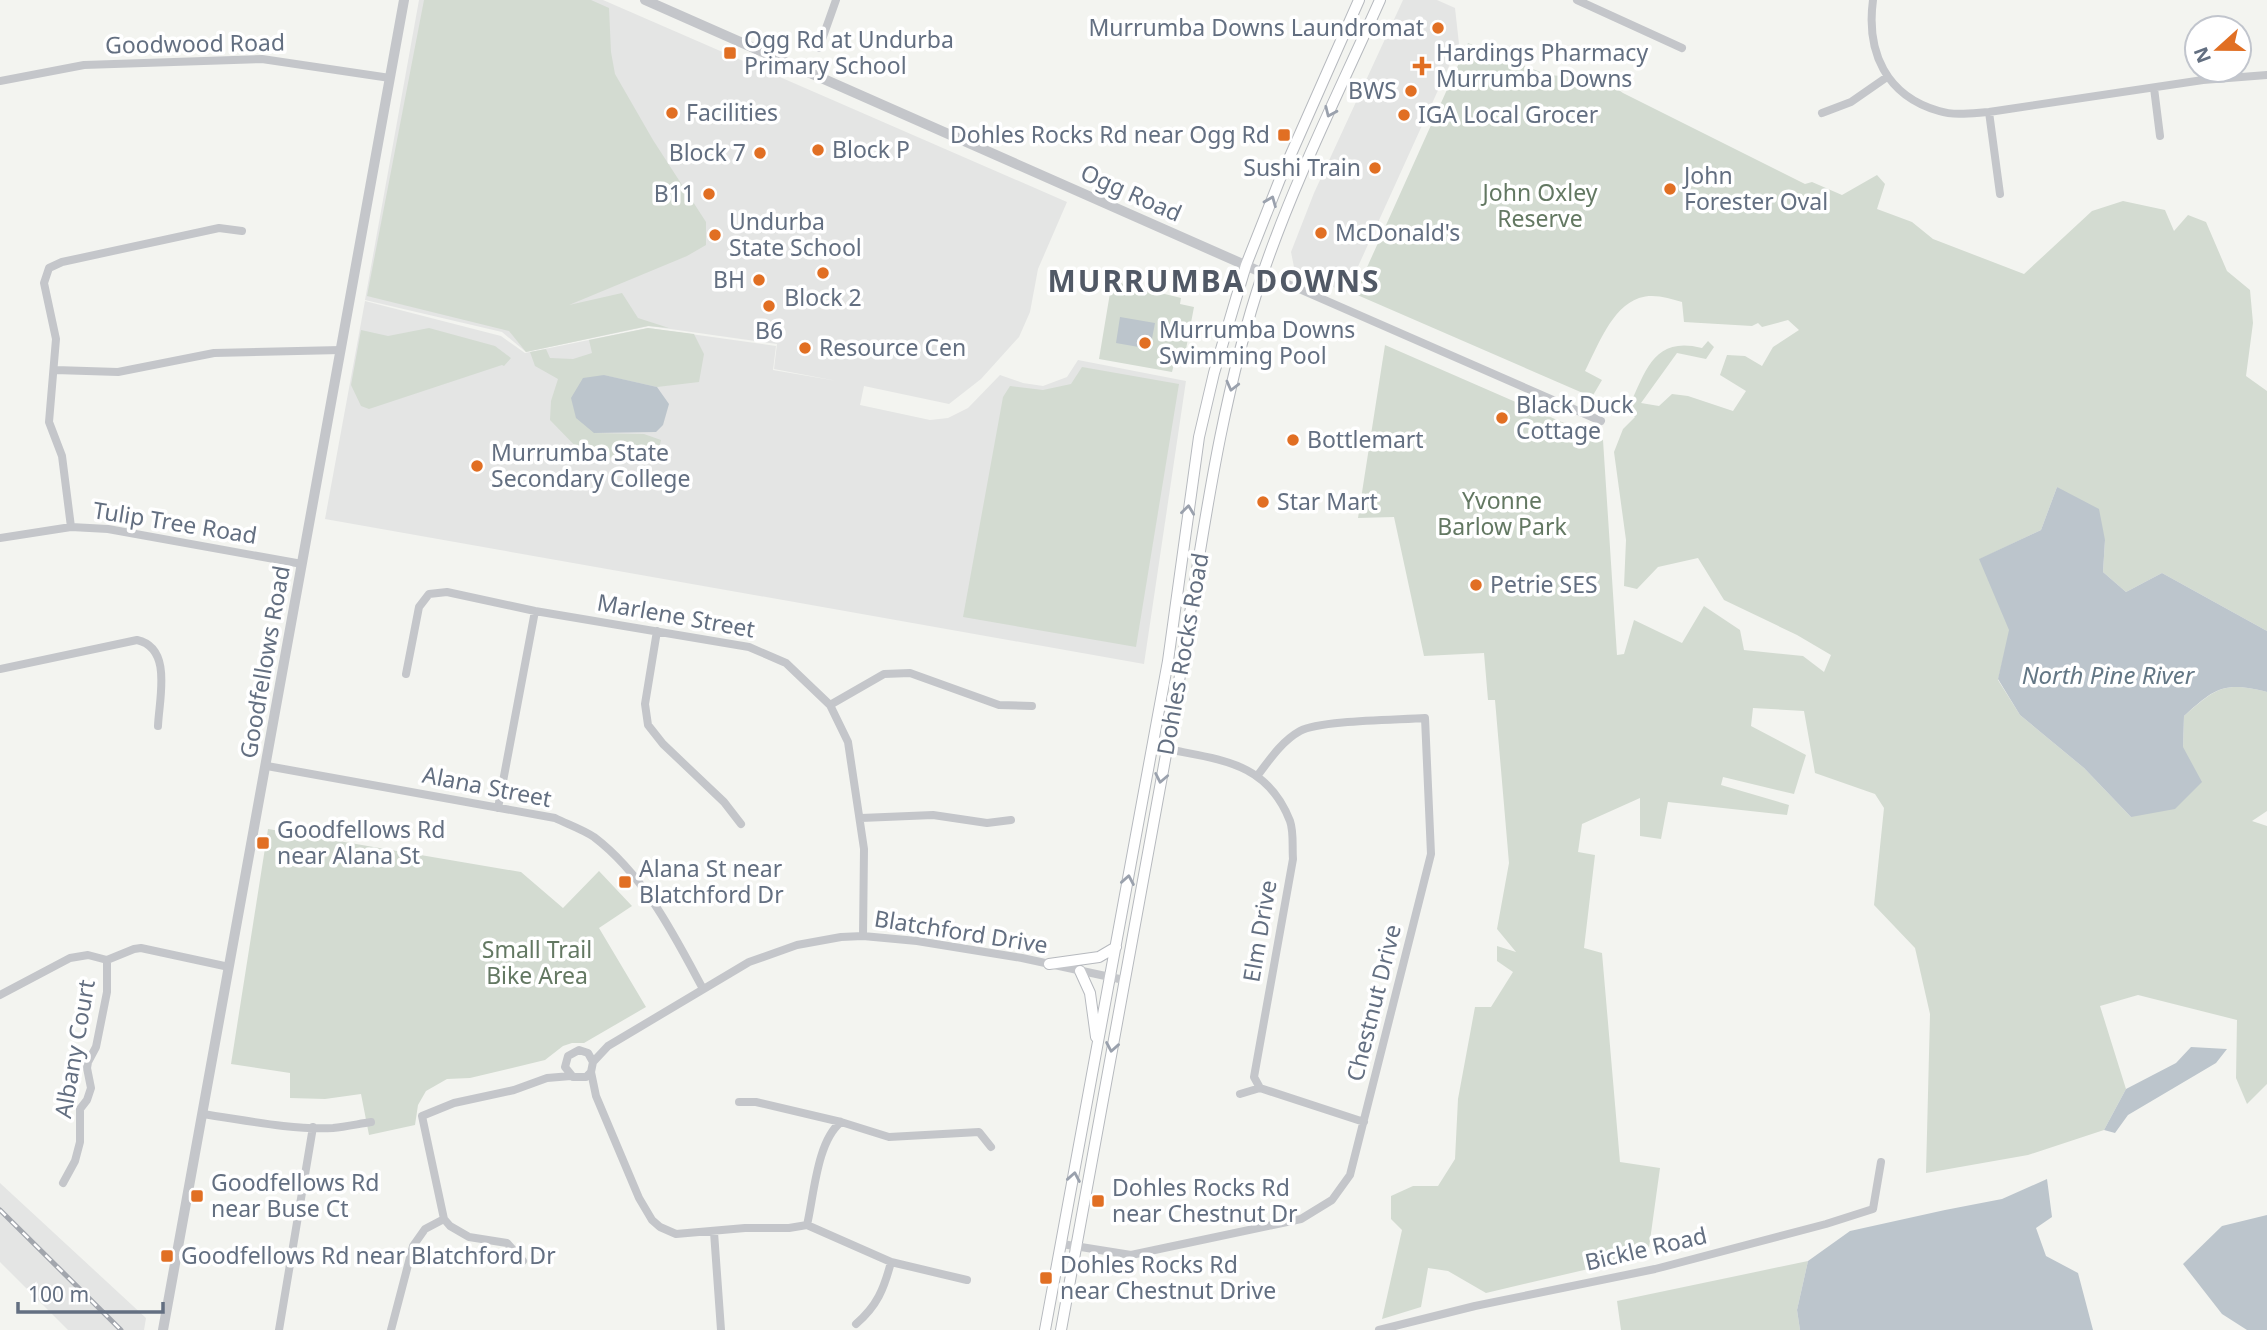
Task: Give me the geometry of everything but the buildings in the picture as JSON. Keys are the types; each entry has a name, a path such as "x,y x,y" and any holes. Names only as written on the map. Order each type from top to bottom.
{"main road":[{"name":"Dohles Rocks Road","path":"1045,1330 1168,661 1199,437 1214,373 1246,265 1280,178 1359,0"},
{"name":"Dohles Rocks Road","path":"1061,1330 1167,749 1222,427 1263,273 1293,195 1380,0"},
{"path":"1049,964 1099,957 1116,947"},
{"path":"1080,971 1090,993 1097,1051"}],"street":[{"name":"Goodfellows Road","path":"163,1330 404,0"},
{"name":"Ogg Road","path":"645,0 1601,421"},
{"path":"818,48 836,0"},
{"path":"1577,0 1682,48"},
{"path":"1873,0 1871,36 1875,53 1887,77 1920,104 1941,112 1989,112 2250,75 2267,75"},
{"name":"Goodwood Road","path":"0,81 84,65 262,58 390,78"},
{"path":"1822,113 1851,102 1887,77"},
{"path":"2154,89 2160,136"},
{"path":"1989,112 2000,194"},
{"path":"71,527 62,456 49,422 55,370 55,333 44,283 49,268 62,262 219,228 242,231"},
{"path":"55,370 118,372 214,353 341,349"},
{"name":"Tulip Tree Road","path":"0,538 71,527 108,529 302,564"},
{"name":"Marlene Street","path":"406,674 419,607 429,594 447,592 535,611 749,647 786,663 830,705 848,742 864,849 863,936"},
{"path":"498,808 535,611"},
{"path":"657,631 645,704 648,725 663,744 724,802 741,824"},
{"path":"0,669 137,640 148,642 156,651 160,671 158,726"},
{"path":"830,705 884,674 910,673 999,705 1032,706"},
{"name":"Chestnut Drive","path":"1062,1244 1131,1255 1301,1219 1332,1200 1350,1175 1431,853 1425,718 1330,724 1301,730 1276,750 1258,775"},
{"name":"Elm Drive","path":"1167,749 1232,762 1258,775 1290,823 1293,859 1254,1077 1260,1088"},
{"name":"Alana Street","path":"267,766 555,818 592,836 626,867 668,923 703,989"},
{"path":"860,818 933,815 987,823 1011,820"},
{"name":"Blatchford Drive","path":"593,1062 608,1046 733,969 780,950 832,939 863,936 917,941 1124,980"},
{"path":"0,995 70,958 88,955 107,961 134,948 229,967"},
{"name":"Albany Court","path":"63,1183 75,1161 80,1142 80,1109 88,1100 91,1088 87,1068 96,1047 107,992 107,961"},
{"name":"Blatchford Drive","path":"585,1052 608,1046"},
{"path":"523,1261 507,1243 468,1237 444,1219 422,1116 454,1103 514,1090 547,1078 565,1064 570,1054 579,1050 585,1052 593,1062 596,1096 639,1198 652,1220 660,1227 676,1234 807,1225 891,1262 967,1280"},
{"path":"565,1064 566,1069 596,1096"},
{"path":"547,1078 586,1077 592,1072"},
{"path":"1240,1094 1260,1088 1364,1122"},
{"path":"739,1102 756,1102 888,1136 979,1132 991,1147"},
{"path":"202,1114 254,1122 334,1128 371,1122"},
{"path":"807,1225 824,1144 832,1129 841,1122"},
{"path":"279,1330 313,1127"},
{"name":"Bickle Road","path":"1379,1330 1475,1306 1656,1269 1873,1209 1881,1162"},
{"path":"391,1330 413,1246 425,1229 444,1219"},
{"path":"714,1232 721,1330"},
{"path":"856,1324 872,1310 887,1278 891,1262"}],"shaded area":[{"path":"419,0 603,0 1067,202 1038,269 1030,312 1019,337 981,379 949,404 864,386 860,405 930,420 948,418 968,408 1000,375 1043,386 1067,377 1078,360 1186,381 1144,664 325,519 365,301 501,336 525,353 648,328 776,346 773,370 837,381 774,369 777,344 649,326 526,352 502,332 365,300"},
{"path":"1403,0 1437,0 1455,8 1459,44 1346,293 1299,271 1294,267 1291,252 1314,193"},
{"path":"0,1183 146,1318 144,1330 68,1330 0,1262"}],"green space":[{"path":"424,0 591,0 609,8 615,74 653,140 706,222 706,245 687,256 569,305 622,293 638,318 669,328 648,326 526,352 509,331 367,296"},
{"path":"1468,43 1548,75 1603,79 1623,93 1805,184 1812,182 1842,195 1877,175 1885,184 1877,209 1912,222 1933,239 2024,274 2092,211 2123,201 2165,210 2174,231 2188,215 2206,222 2227,271 2250,290 2253,323 2246,376 2267,391 2267,631 2162,573 2126,592 2103,572 2105,540 2057,487 2041,530 1980,559 2010,630 1998,680 2020,715 2084,768 2131,817 2183,747 2184,716 2221,689 2240,687 2267,692 2267,811 2252,821 2267,826 2267,1084 2247,1104 2236,1078 2237,1020 2138,995 2100,1006 2126,1089 2104,1130 2028,1155 1926,1173 1930,1014 1915,948 1874,905 1884,808 1875,794 1815,773 1804,711 1753,708 1751,726 1806,755 1794,794 1723,777 1721,785 1789,805 1787,815 1668,802 1661,839 1640,836 1640,798 1582,824 1578,852 1595,855 1584,948 1602,953 1620,1162 1660,1168 1648,1255 1486,1293 1448,1271 1428,1268 1421,1307 1382,1319 1402,1230 1391,1219 1391,1196 1413,1186 1438,1186 1455,1159 1458,1099 1475,1007 1491,1007 1513,972 1497,961 1497,946 1516,952 1497,929 1509,863 1495,700 1488,700 1484,653 1424,656 1394,517 1358,518 1385,345 1603,440 1617,655 1624,654 1634,620 1682,643 1704,606 1740,630 1744,650 1803,656 1824,672 1831,655 1797,635 1724,600 1698,558 1658,567 1637,589 1624,586 1626,540 1614,452 1623,429 1635,417 1627,411 1645,371 1661,352 1685,345 1702,348 1708,341 1714,347 1706,359 1677,353 1641,403 1659,406 1672,394 1688,396 1733,411 1746,391 1720,375 1727,355 1745,356 1762,366 1773,347 1799,330 1788,320 1762,327 1758,323 1752,326 1684,322 1682,302 1655,296 1639,298 1629,303 1613,319 1585,371 1602,380 1592,397 1355,294"},
{"name":"Murrumba Downs Swimming Pool","path":"1112,281 1181,298 1180,304 1194,307 1183,365 1174,364 1172,372 1099,359"},
{"path":"429,328 495,346 511,358 504,366 369,409 361,406 351,385 361,330 388,336"},
{"path":"648,328 694,334 704,354 699,382 657,387 603,375 594,433 644,434 661,440 656,462 584,455 550,420 551,401 558,379 535,366 530,352 546,349 550,358 573,359 592,353 589,340"},
{"path":"1082,367 1179,384 1136,647 963,617 1003,397 1010,386 1043,390 1071,384"},
{"name":"Small Trail Bike Area","path":"268,829 521,872 563,908 599,871 632,906 599,928 646,1007 584,1043 563,1046 545,1060 470,1078 447,1079 426,1091 418,1105 415,1125 369,1135 361,1094 325,1099 290,1098 290,1073 231,1064"},
{"path":"1808,1261 1797,1310 1800,1330 1621,1330 1617,1301"}],"water":[{"path":"1120,317 1155,323 1150,349 1116,343"},
{"path":"604,375 657,387 669,404 663,425 656,432 594,433 576,418 571,398 583,378"},
{"name":"North Pine River","path":"2057,487 2099,509 2105,540 2103,572 2126,592 2162,573 2267,631 2267,692 2240,687 2221,689 2184,716 2183,747 2202,782 2175,809 2131,817 2084,768 2020,715 1998,679 2009,630 1979,559 2041,530"},
{"path":"2191,1047 2227,1049 2216,1063 2128,1115 2115,1133 2104,1130 2126,1089 2176,1063"},
{"path":"2047,1179 2052,1217 2036,1228 2046,1256 2078,1273 2093,1330 1800,1330 1797,1310 1808,1261 1850,1231 2002,1199"},
{"path":"2267,1215 2267,1330 2247,1330 2222,1314 2183,1264 2222,1226"}],"railway":[{"path":"0,1210 121,1330"}],"place":[{"name":"Murrumba Downs Laundromat","path":"1438,28"},
{"name":"Ogg Rd at Undurba Primary School","path":"730,53"},
{"name":"Hardings Pharmacy Murrumba Downs","path":"1422,66"},
{"name":"BWS","path":"1411,91"},
{"name":"Facilities","path":"672,113"},
{"name":"IGA Local Grocer","path":"1404,115"},
{"name":"Dohles Rocks Rd near Ogg Rd","path":"1284,135"},
{"name":"Block P","path":"818,150"},
{"name":"Block 7","path":"760,153"},
{"name":"Sushi Train","path":"1375,168"},
{"name":"John Forester Oval","path":"1670,189"},
{"name":"B11","path":"709,194"},
{"name":"McDonald's","path":"1321,233"},
{"name":"Undurba State School","path":"715,235"},
{"name":"Block 2","path":"823,273"},
{"name":"BH","path":"759,280"},
{"name":"B6","path":"769,306"},
{"name":"Murrumba Downs Swimming Pool","path":"1145,343"},
{"name":"Resource Cen","path":"805,348"},
{"name":"Black Duck Cottage","path":"1502,418"},
{"name":"Bottlemart","path":"1293,440"},
{"name":"Murrumba State Secondary College","path":"477,466"},
{"name":"Star Mart","path":"1263,502"},
{"name":"Petrie SES","path":"1476,585"},
{"name":"Goodfellows Rd near Alana St","path":"263,843"},
{"name":"Alana St near Blatchford Dr","path":"625,882"},
{"name":"Goodfellows Rd near Buse Ct","path":"197,1196"},
{"name":"Dohles Rocks Rd near Chestnut Dr","path":"1098,1201"},
{"name":"Goodfellows Rd near Blatchford Dr","path":"167,1256"},
{"name":"Dohles Rocks Rd near Chestnut Drive","path":"1046,1278"}],"district":[{"name":"MURRUMBA DOWNS","path":"1214,282"}],"park label":[{"name":"John Oxley Reserve","path":"1540,206"},
{"name":"Yvonne Barlow Park","path":"1502,514"}]}
